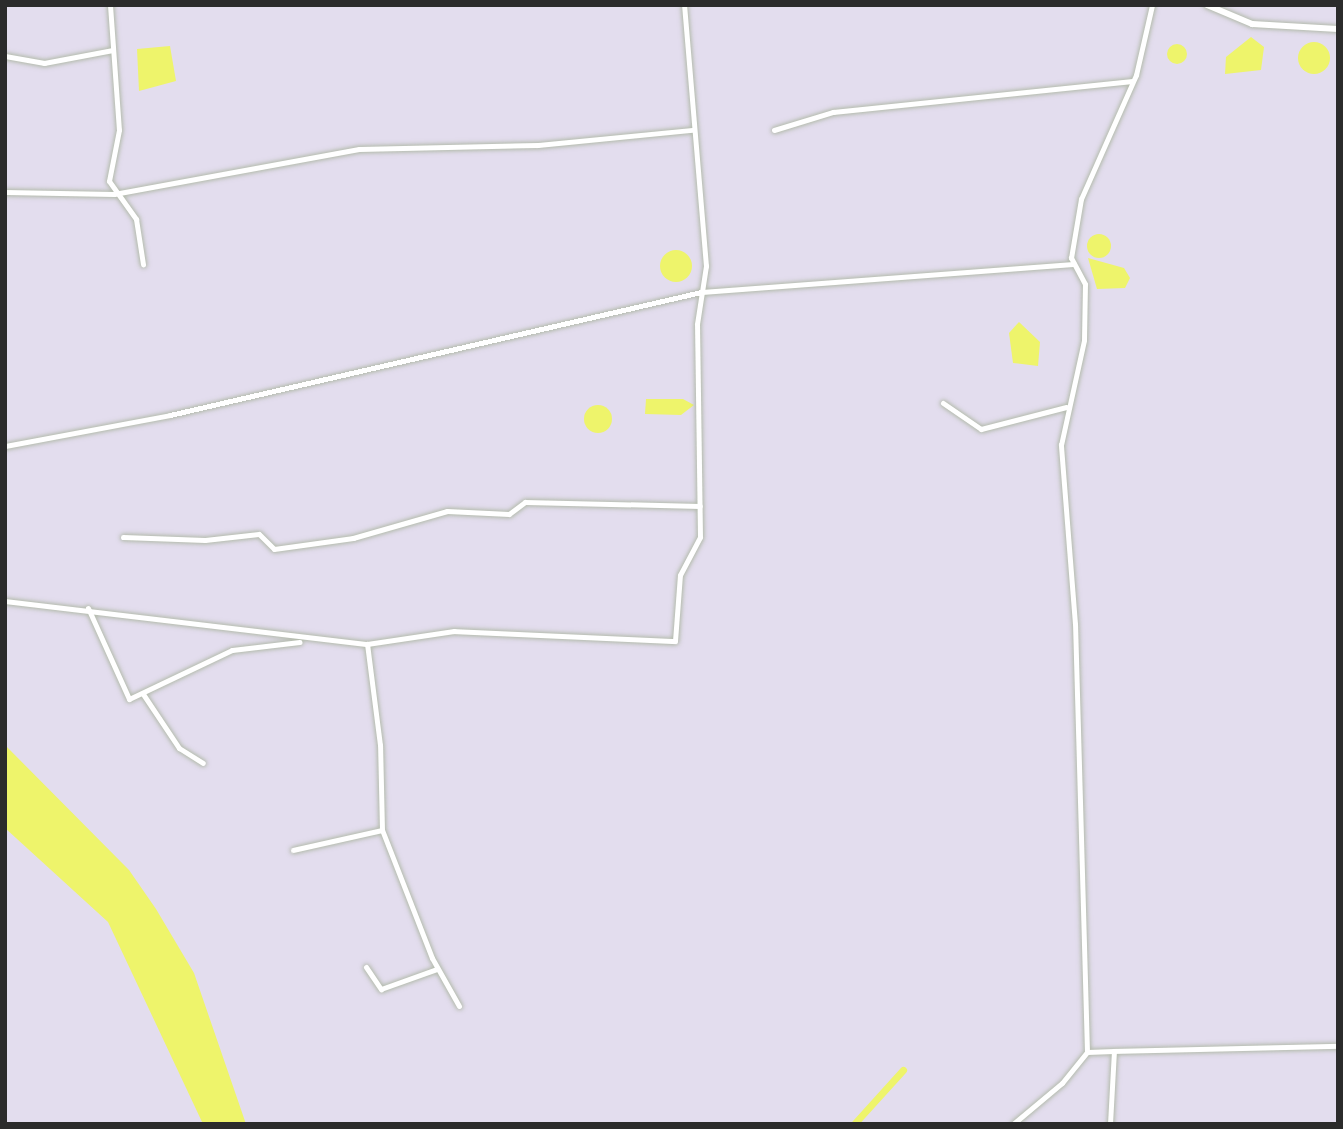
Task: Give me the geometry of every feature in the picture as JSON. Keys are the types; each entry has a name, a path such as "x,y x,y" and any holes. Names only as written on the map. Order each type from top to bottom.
{"street":[{"path":"110,5 119,130 110,150 114,194 136,219 143,264"},
{"path":"5,601 88,608 312,640 367,644 454,631 670,644 676,635 682,566 699,537 701,292 706,266 692,130 684,5"},
{"path":"1014,1123 1062,1083 1087,1052 1076,624 1061,446 1066,407 1084,340 1085,284 1074,264 1081,199 1132,81 1152,5"},
{"path":"1207,5 1252,23 1338,29"},
{"path":"5,56 44,63 113,50"},
{"path":"774,130 833,112 1132,81"},
{"path":"5,192 114,194 359,149 508,147 692,130"},
{"path":"5,446 170,415 701,292 1074,264"},
{"path":"943,403 981,429 1066,407"},
{"path":"123,537 205,540 259,534 274,549 353,538 447,511 509,514 525,502 700,506"},
{"path":"88,608 127,697 142,694 232,650 312,640"},
{"path":"367,644 379,735 382,830 437,969 459,1006"},
{"path":"142,694 179,748 203,763"},
{"path":"293,850 382,830"},
{"path":"366,967 382,989 437,969"},
{"path":"1087,1052 1338,1046"},
{"path":"1111,1124 1114,1051"}],"shaded area":[{"path":"1251,37 1264,47 1261,70 1225,74 1226,57"},
{"path":"1314,42 1326,46 1330,58 1326,70 1314,74 1302,70 1298,58 1302,46"},
{"path":"1177,44 1184,47 1187,54 1184,61 1177,64 1170,61 1167,54 1170,47"},
{"path":"170,46 176,81 139,91 137,49"},
{"path":"1094,234 1104,234 1111,241 1111,251 1104,258 1094,258 1087,251 1087,241"},
{"path":"676,250 687,255 692,266 687,277 676,282 665,277 660,266 665,255"},
{"path":"1088,258 1124,268 1130,278 1125,288 1097,289"},
{"path":"1019,322 1040,342 1038,366 1013,363 1009,333"},
{"path":"646,399 683,399 694,405 681,415 645,414"},
{"path":"598,405 608,409 612,419 608,429 598,433 588,429 584,419 588,409"},
{"path":"5,745 129,870 156,909 194,973 246,1124 203,1124 108,922 5,828"}],"waterway":[{"path":"854,1124 903,1070"}]}
